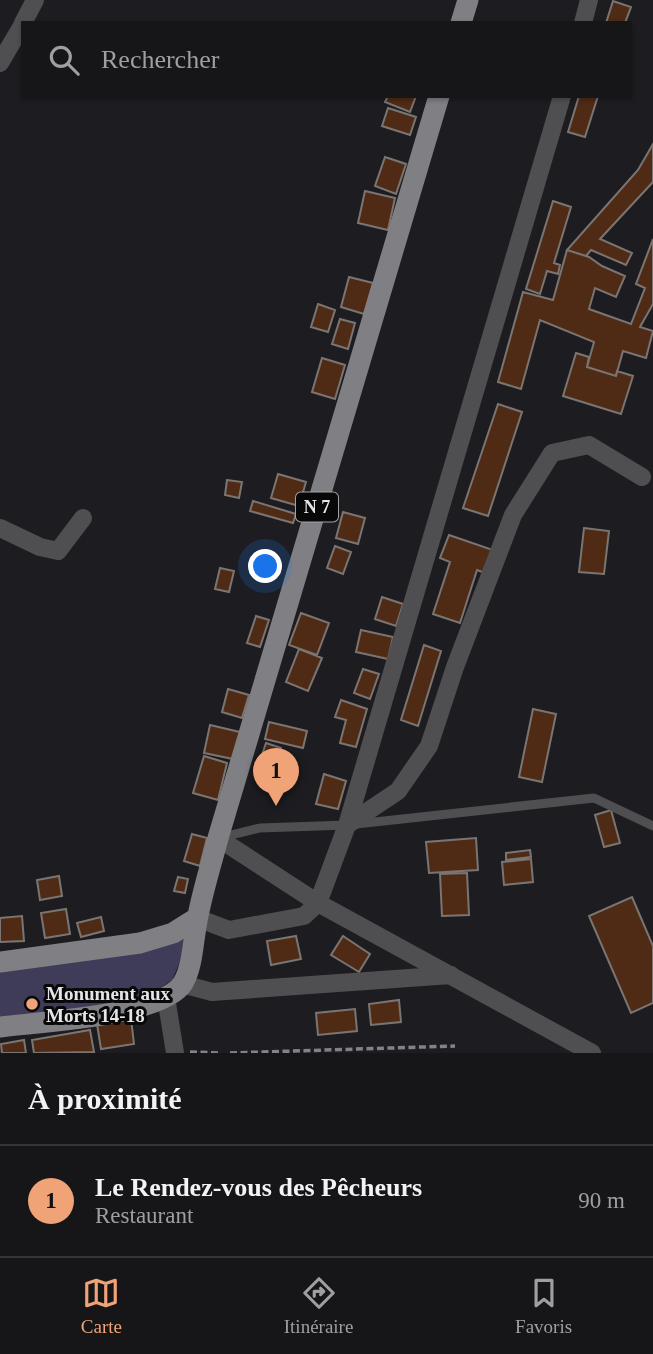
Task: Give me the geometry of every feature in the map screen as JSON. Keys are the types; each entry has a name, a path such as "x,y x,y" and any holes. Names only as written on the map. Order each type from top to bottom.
{"main road":[{"name":"N 7","path":"174,991 188,970 197,918 218,838 438,98"},
{"path":"0,962 140,943 173,933 197,918"},
{"path":"0,1027 136,1009 174,991"}],"street":[{"path":"24,21 35,0"},
{"path":"584,21 589,0"},
{"path":"0,63 21,26"},
{"path":"197,918 229,930 304,916 318,903 347,825 561,98"},
{"path":"347,825 398,791 429,746 455,667 513,515 552,453 589,445 642,477"},
{"path":"0,528 40,547 58,551 83,518"},
{"path":"218,838 318,903 592,1053"},
{"path":"173,1053 174,991 212,992 451,975"}],"lane":[{"path":"218,838 260,828 347,825 594,798 653,826"}],"path":[{"path":"230,1053 455,1046"},
{"path":"173,1053 220,1053"}],"shaded area":[{"path":"185,938 180,962 172,980 136,1000 0,1019 0,969"}],"building":[{"path":"613,1 631,7 626,21 607,21"},
{"path":"387,98 415,98 410,112 385,102"},
{"path":"578,98 597,98 585,137 568,132"},
{"path":"388,108 416,117 410,135 382,126"},
{"path":"653,144 653,182 600,239 632,253 626,265 591,250 586,256 567,250 638,170"},
{"path":"385,157 406,164 396,194 375,186"},
{"path":"365,191 395,198 388,230 358,223"},
{"path":"553,201 571,207 554,263 560,265 558,274 547,271 540,294 526,289"},
{"path":"653,239 653,304 640,327 653,331 646,358 623,351 616,376 587,367 594,342 540,320 521,389 498,382 523,292 553,300 567,250 589,257 625,276 616,297 595,288 589,309 631,324 645,288 636,284"},
{"path":"349,277 373,283 364,314 341,307"},
{"path":"318,304 335,310 328,332 311,327"},
{"path":"340,319 355,323 348,349 332,344"},
{"path":"576,353 589,357 587,367 616,376 617,371 633,376 621,414 563,396"},
{"path":"322,358 345,365 335,399 312,392"},
{"path":"498,404 522,412 488,516 463,508"},
{"path":"278,474 306,482 299,506 271,498"},
{"path":"227,480 242,482 239,498 225,495"},
{"path":"253,501 296,514 293,523 250,511"},
{"path":"343,512 365,518 358,544 336,538"},
{"path":"584,528 609,531 604,574 579,572"},
{"path":"449,535 493,550 485,573 477,570 460,623 433,614 450,562 440,558"},
{"path":"335,546 351,552 343,574 327,568"},
{"path":"220,568 234,571 229,592 215,589"},
{"path":"382,597 403,604 396,626 375,619"},
{"path":"301,613 329,623 317,655 289,645"},
{"path":"256,616 269,620 260,647 247,643"},
{"path":"361,630 393,637 388,659 356,652"},
{"path":"424,645 441,651 418,726 401,720"},
{"path":"299,649 322,658 308,691 286,682"},
{"path":"363,669 379,674 370,699 354,693"},
{"path":"228,689 249,695 242,718 222,712"},
{"path":"341,700 367,709 356,747 340,743 346,720 335,717"},
{"path":"533,709 556,714 542,782 519,777"},
{"path":"269,722 307,731 303,748 265,739"},
{"path":"210,725 240,732 233,759 204,753"},
{"path":"266,743 281,748 277,763 261,758"},
{"path":"204,756 227,763 218,800 193,793"},
{"path":"324,774 346,781 338,809 316,804"},
{"path":"611,810 620,843 604,847 595,815"},
{"path":"192,834 207,838 200,866 184,861"},
{"path":"476,838 478,870 429,873 426,842"},
{"path":"530,850 531,857 506,860 506,853"},
{"path":"531,859 533,882 504,885 502,862"},
{"path":"467,873 469,915 442,916 440,874"},
{"path":"59,876 62,896 40,900 37,880"},
{"path":"178,877 188,879 185,893 174,891"},
{"path":"632,897 653,946 653,1003 631,1013 589,916"},
{"path":"66,909 70,934 45,938 41,913"},
{"path":"22,916 24,941 0,942 0,918"},
{"path":"101,917 104,931 81,937 77,923"},
{"path":"296,936 301,959 271,965 267,941"},
{"path":"343,936 370,954 359,972 331,955"},
{"path":"399,1000 401,1022 371,1025 369,1004"},
{"path":"355,1009 357,1031 318,1035 316,1013"},
{"path":"131,1019 134,1044 101,1049 97,1024"},
{"path":"90,1030 94,1052 34,1053 32,1040"},
{"path":"24,1040 26,1053 2,1053 1,1044"}],"place":[{"name":"Le Rendez-vous des Pêcheurs","path":"276,806"},
{"name":"Monument aux Morts 14-18","path":"32,1004"}]}
